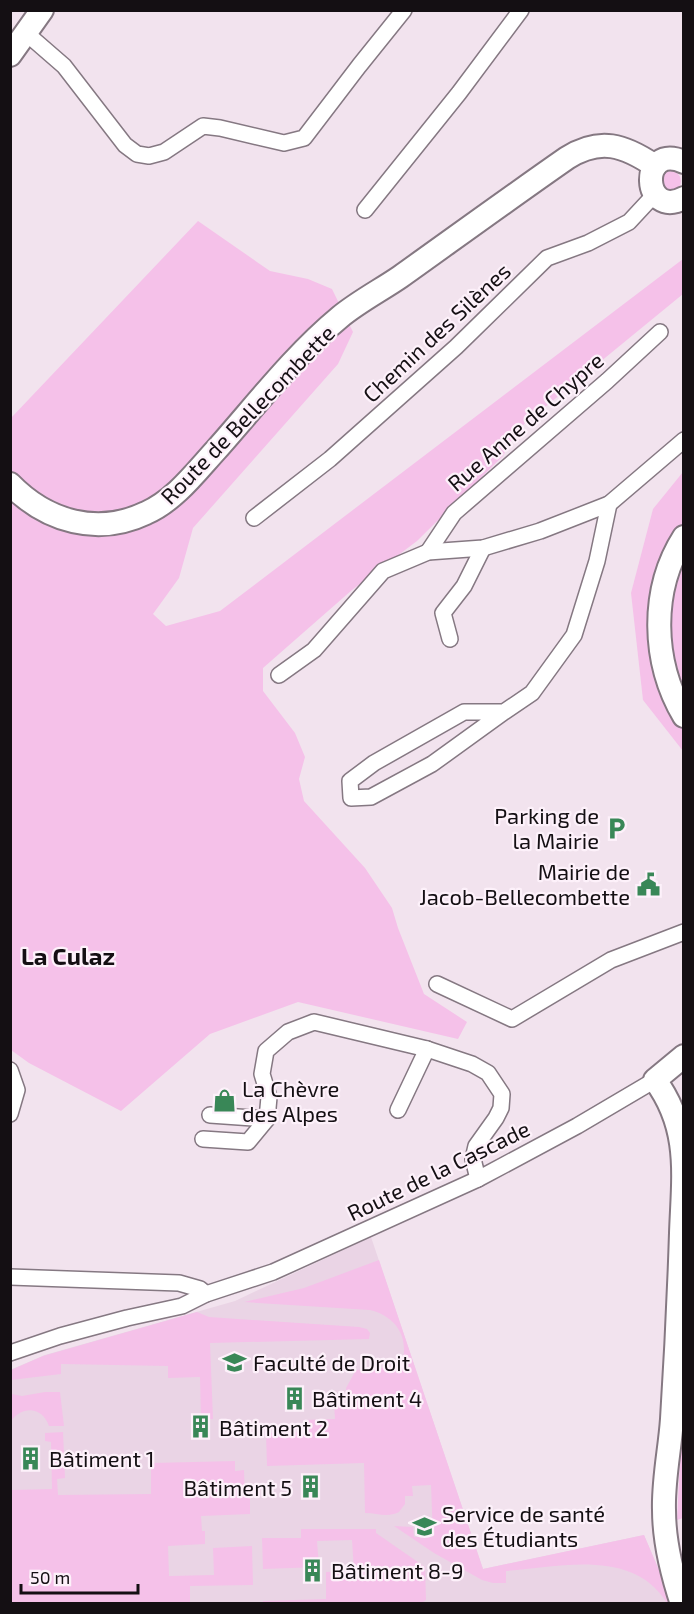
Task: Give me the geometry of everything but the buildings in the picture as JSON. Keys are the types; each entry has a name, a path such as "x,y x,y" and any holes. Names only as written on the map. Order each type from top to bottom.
{"street":[{"path":"10,55 42,10"},
{"path":"26,33 64,66 125,146 137,154 149,156 164,152 203,126 284,143 304,138 404,10"},
{"path":"364,210 459,93 520,10"},
{"name":"Route de Bellecombette","path":"10,484 45,512 63,520 86,525 123,522 146,514 166,503 182,487 309,346 341,316 567,158 589,147 599,144 610,145 634,154 655,166"},
{"path":"684,162 672,158 660,162 655,166 650,177 650,183 656,194 666,201 673,202 684,198"},
{"name":"Chemin des Silènes","path":"254,518 355,437 456,347 547,258 588,243 629,222 656,194"},
{"name":"Rue Anne de Chypre","path":"428,552 454,513 607,381 660,332"},
{"path":"279,675 314,650 383,571 428,552 483,548 540,531 609,504 684,440"},
{"path":"504,712 464,712 374,763 350,781 351,798 371,797 432,764 532,693 574,635 597,561 609,504"},
{"path":"684,537 666,575 659,631 667,680 684,716"},
{"path":"450,639 443,613 464,586 483,548"},
{"path":"437,984 512,1019 610,960 684,932"},
{"path":"202,1139 248,1142 267,1119 269,1097 262,1074 266,1051 288,1032 314,1022 427,1049 472,1064 488,1073 502,1094 501,1108 476,1146 473,1159 478,1179"},
{"path":"398,1110 427,1049"},
{"path":"682,1604 672,1571 664,1508 680,1287 682,1155 679,1129 674,1113 655,1080 684,1056"},
{"path":"10,1070 17,1090 10,1114"},
{"name":"Route de la Cascade","path":"10,1353 83,1330 182,1306 206,1294 273,1272 478,1179 577,1126 655,1080"},
{"path":"210,1115 267,1119"},
{"path":"10,1277 178,1283 200,1289 206,1294"}],"shaded area":[{"path":"671,171 678,174 681,181 678,188 671,191 664,188 661,181 664,174"},
{"path":"198,221 270,271 308,279 332,289 353,332 338,364 193,528 179,578 153,614 166,626 220,611 683,259 683,294 517,430 503,456 417,541 352,590 263,668 263,691 295,733 305,757 299,779 304,801 365,868 392,908 424,994 467,1022 458,1039 298,1002 210,1034 121,1111 29,1063 11,1050 11,418"},
{"path":"683,472 683,751 643,700 631,593 653,509"},
{"path":"371,1237 483,1569 644,1535 673,1603 11,1603 10,1370 45,1355 235,1301"},
{"path":"379,1260 483,1569 644,1535 673,1603 667,1603 653,1586 635,1574 594,1565 506,1571 506,1583 482,1580 434,1553 394,1526 413,1527 414,1537 433,1537 431,1485 412,1486 413,1496 405,1496 405,1504 395,1514 365,1513 364,1463 267,1466 266,1433 303,1432 303,1420 335,1419 334,1404 348,1404 346,1388 356,1370 394,1367 403,1359 403,1342 401,1334 392,1322 370,1310 244,1302 304,1288"},
{"path":"197,1312 209,1317 359,1327 367,1329 370,1333 369,1339 210,1343 213,1419 201,1420 200,1377 168,1378 168,1366 61,1364 61,1374 11,1380 11,1370 43,1356"},
{"path":"60,1392 64,1426 49,1426 42,1415 32,1410 21,1413 11,1421 11,1394 22,1396"},
{"path":"683,1399 683,1518 677,1520"},
{"path":"63,1432 65,1478 57,1479 58,1495 151,1494 151,1463 235,1461 235,1471 244,1470 245,1497 250,1497 250,1514 201,1516 202,1531 205,1531 205,1544 168,1546 169,1576 214,1575 213,1548 252,1546 253,1585 190,1586 190,1603 11,1603 11,1490 52,1489 51,1442 45,1441 45,1433"},
{"path":"301,1529 376,1529 376,1533 425,1567 426,1600 420,1604 263,1603 263,1601 326,1599 326,1572 354,1571 352,1540 317,1541 319,1567 263,1569 262,1538 301,1538"}],"place":[{"name":"Parking de la Mairie","path":"617,828"},
{"name":"Mairie de Jacob-Bellecombette","path":"648,884"},
{"name":"La Chèvre des Alpes","path":"224,1101"},
{"name":"Faculté de Droit","path":"235,1362"},
{"name":"Bâtiment 4","path":"294,1398"},
{"name":"Bâtiment 2","path":"201,1427"},
{"name":"Bâtiment 1","path":"31,1458"},
{"name":"Bâtiment 5","path":"310,1487"},
{"name":"Service de santé des Étudiants","path":"424,1526"},
{"name":"Bâtiment 8-9","path":"313,1570"}],"district":[{"name":"La Culaz","path":"68,955"}]}
